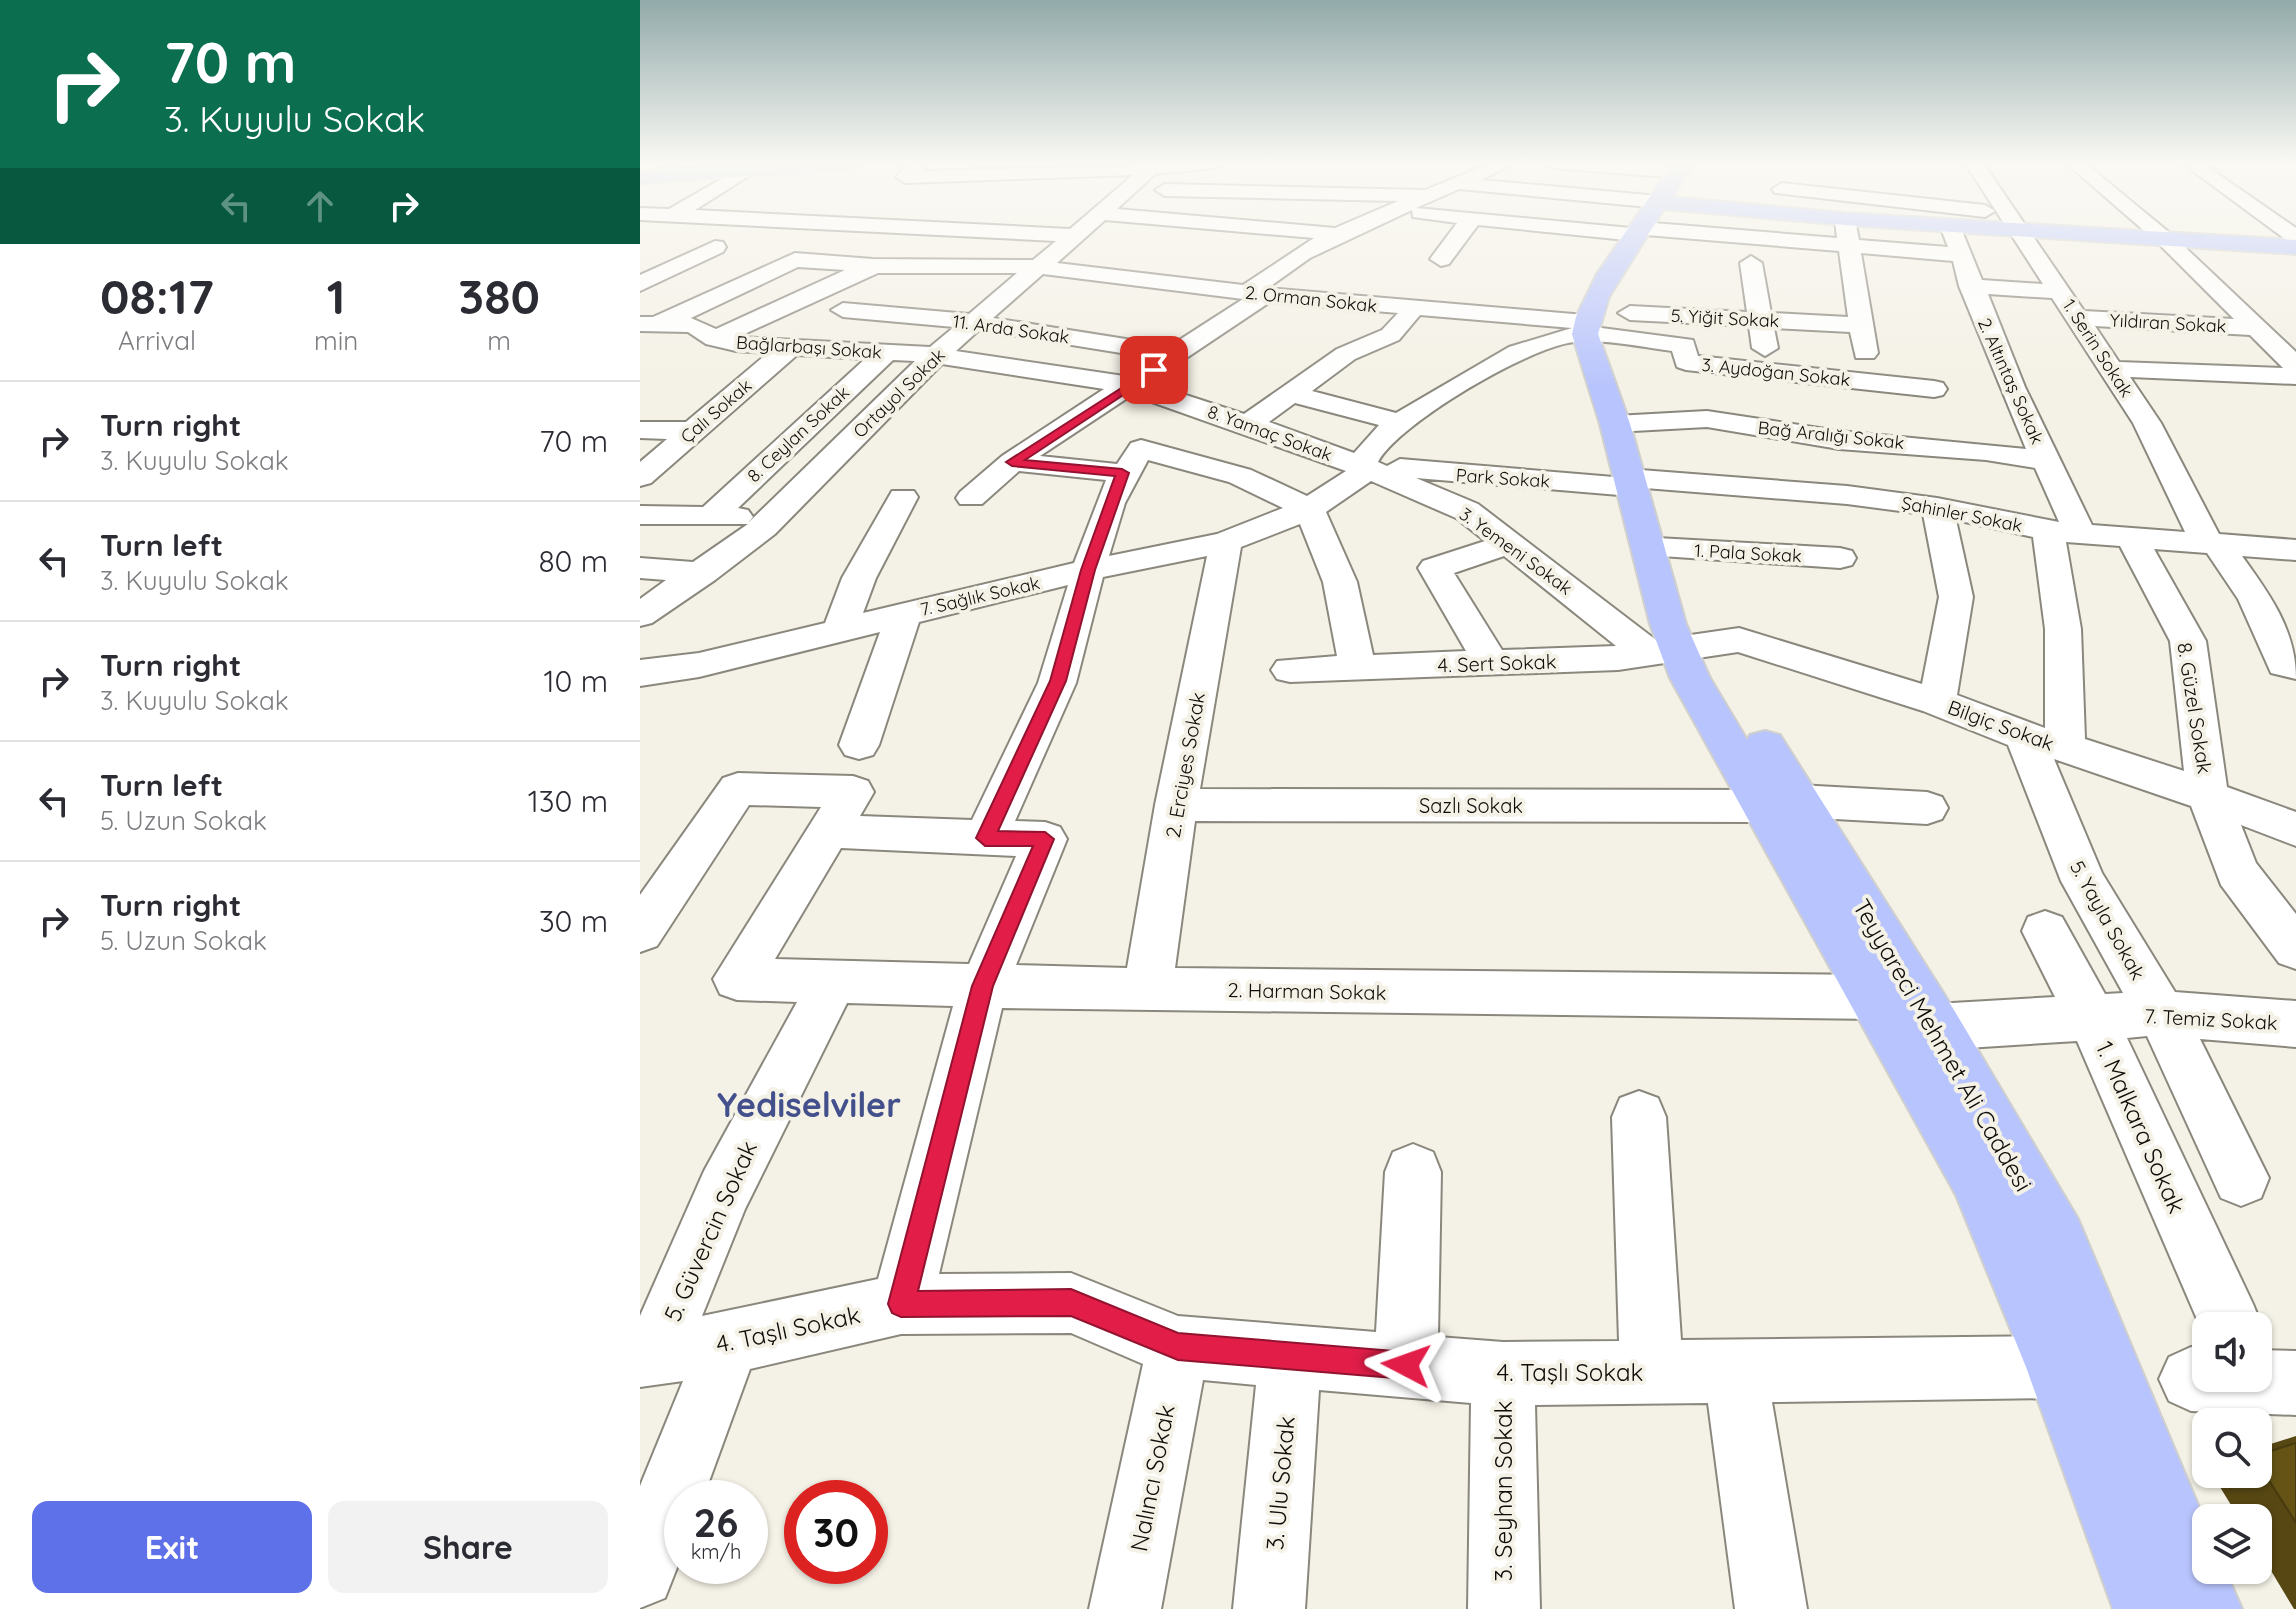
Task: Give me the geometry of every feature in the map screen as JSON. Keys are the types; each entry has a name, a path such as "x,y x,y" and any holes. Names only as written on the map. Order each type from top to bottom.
{"main road":[{"path":"1586,322 1639,238"},
{"path":"2165,238 2296,247"},
{"name":"Teyyareci Mehmet Ali Caddesi","path":"1586,322 1677,649 1690,678 1782,804 1935,1027 2056,1241 2204,1609"},
{"name":"Teyyareci Mehmet Ali Caddesi","path":"1782,804 1877,997 1977,1175 2059,1367 2151,1609"}],"street":[{"name":"Ortayol Sokak","path":"640,615 703,573 774,517 936,355 1068,238"},
{"path":"1201,238 1302,253"},
{"path":"971,498 1012,462 1178,355 1256,294 1302,253 1330,238"},
{"path":"1441,259 1458,238"},
{"path":"1617,238 1637,242 1849,245 1960,255"},
{"path":"1848,238 1869,383"},
{"name":"2. Altıntaş Sokak","path":"1950,238 1960,255 1970,286 2047,461 2064,532 2063,629 2045,742"},
{"name":"1. Serin Sokak","path":"2027,238 2147,423 2212,543 2255,599 2284,664 2296,667"},
{"path":"2164,238 2296,366"},
{"path":"640,284 715,247"},
{"name":"2. Orman Sokak","path":"650,324 795,260 873,266 1038,267 1256,294 1586,322"},
{"path":"1768,371 1760,320 1743,262 1780,265"},
{"path":"715,339 754,318 873,266"},
{"path":"1824,270 1853,272"},
{"path":"1970,286 2062,292"},
{"path":"1248,424 1355,349 1386,341 1399,332 1413,308"},
{"name":"11. Arda Sokak","path":"843,310 974,322 1178,355"},
{"name":"Yıldıran Sokak","path":"2079,318 2296,336"},
{"name":"5. Yiğit Sokak","path":"1586,322 1760,320 1860,325"},
{"path":"1369,469 1375,442 1400,422 1475,375 1586,322"},
{"name":"3. Aydoğan Sokak","path":"1586,322 1684,345 1686,362 1934,389"},
{"name":"Bağlarbaşı Sokak","path":"650,324 694,325 715,339 736,344 936,355"},
{"name":"Çalı Sokak","path":"640,477 792,346"},
{"name":"8. Ceylan Sokak","path":"710,517 887,352"},
{"name":"8. Yamaç Sokak","path":"936,355 1129,385 1248,424 1369,469"},
{"path":"2112,369 2296,376"},
{"path":"1290,393 1400,422"},
{"name":"Bağ Aralığı Sokak","path":"1615,424 1707,419 1839,440 1972,450 2047,461"},
{"path":"640,430 693,431"},
{"path":"1012,462 1132,461 1240,476 1309,509 1340,582 1358,668"},
{"path":"985,838 1058,681 1088,570 1132,461"},
{"name":"Park Sokak","path":"1369,469 1396,468 1638,504"},
{"name":"7. Sağlık Sokak","path":"640,673 699,665 1088,570 1226,542 1309,509 1369,469"},
{"name":"3. Yemeni Sokak","path":"1369,469 1467,511 1511,543 1677,649"},
{"name":"Şahinler Sokak","path":"1638,504 1847,495 1937,507 2064,532 2296,550"},
{"path":"840,629 859,578 903,497"},
{"name":"1. Pala Sokak","path":"1638,504 1840,558"},
{"path":"1937,507 1956,597 1937,702"},
{"path":"640,515 774,517"},
{"name":"8. Güzel Sokak","path":"2131,537 2188,641 2208,796 2237,872 2296,949"},
{"name":"2. Erciyes Sokak","path":"1148,990 1176,805 1226,542"},
{"path":"1492,664 1435,568 1511,543"},
{"path":"640,568 703,573"},
{"name":"7. Sağlık Sokak","path":"859,745 904,614"},
{"name":"Bilgiç Sokak","path":"1677,649 1739,640 1937,702 2045,742 2130,767 2296,829"},
{"name":"4. Sert Sokak","path":"1290,670 1492,664 1677,649"},
{"name":"5. Yayla Sokak","path":"2045,742 2083,881 2161,1013 2241,1178"},
{"path":"640,932 738,789 853,792 827,831"},
{"name":"Sazlı Sokak","path":"1176,805 1782,804 1927,808"},
{"path":"827,831 1045,839 983,986 901,1304"},
{"name":"2. Harman Sokak","path":"827,831 737,979 1148,990 1877,997"},
{"name":"1. Malkara Sokak","path":"2045,931 2092,1018 2225,1312"},
{"name":"5. Güvercin Sokak","path":"648,1355 724,1191 833,982"},
{"name":"7. Temiz Sokak","path":"1935,1027 2161,1013 2296,1024"},
{"path":"1639,1117 1652,1372"},
{"path":"1406,1365 1413,1172"},
{"name":"4. Taşlı Sokak","path":"648,1355 729,1343 901,1304 1071,1303 1178,1347 1503,1374 2059,1367"},
{"path":"640,1573 729,1343"},
{"name":"Nalıncı Sokak","path":"1125,1609 1178,1347"},
{"name":"3. Ulu Sokak","path":"1269,1609 1290,1356"},
{"path":"1735,1371 1771,1609"},
{"name":"3. Seyhan Sokak","path":"1503,1374 1504,1609"}],"building":[{"path":"2296,1443 2296,1523 2272,1485 2272,1451"}],"district":[{"name":"Yediselviler","path":"809,1104"}],"route":[{"path":"1154,370 1012,462 1122,473 1088,570 1058,681 985,838 1045,839 983,986 901,1304 1071,1303 1178,1347 1406,1365"}]}
